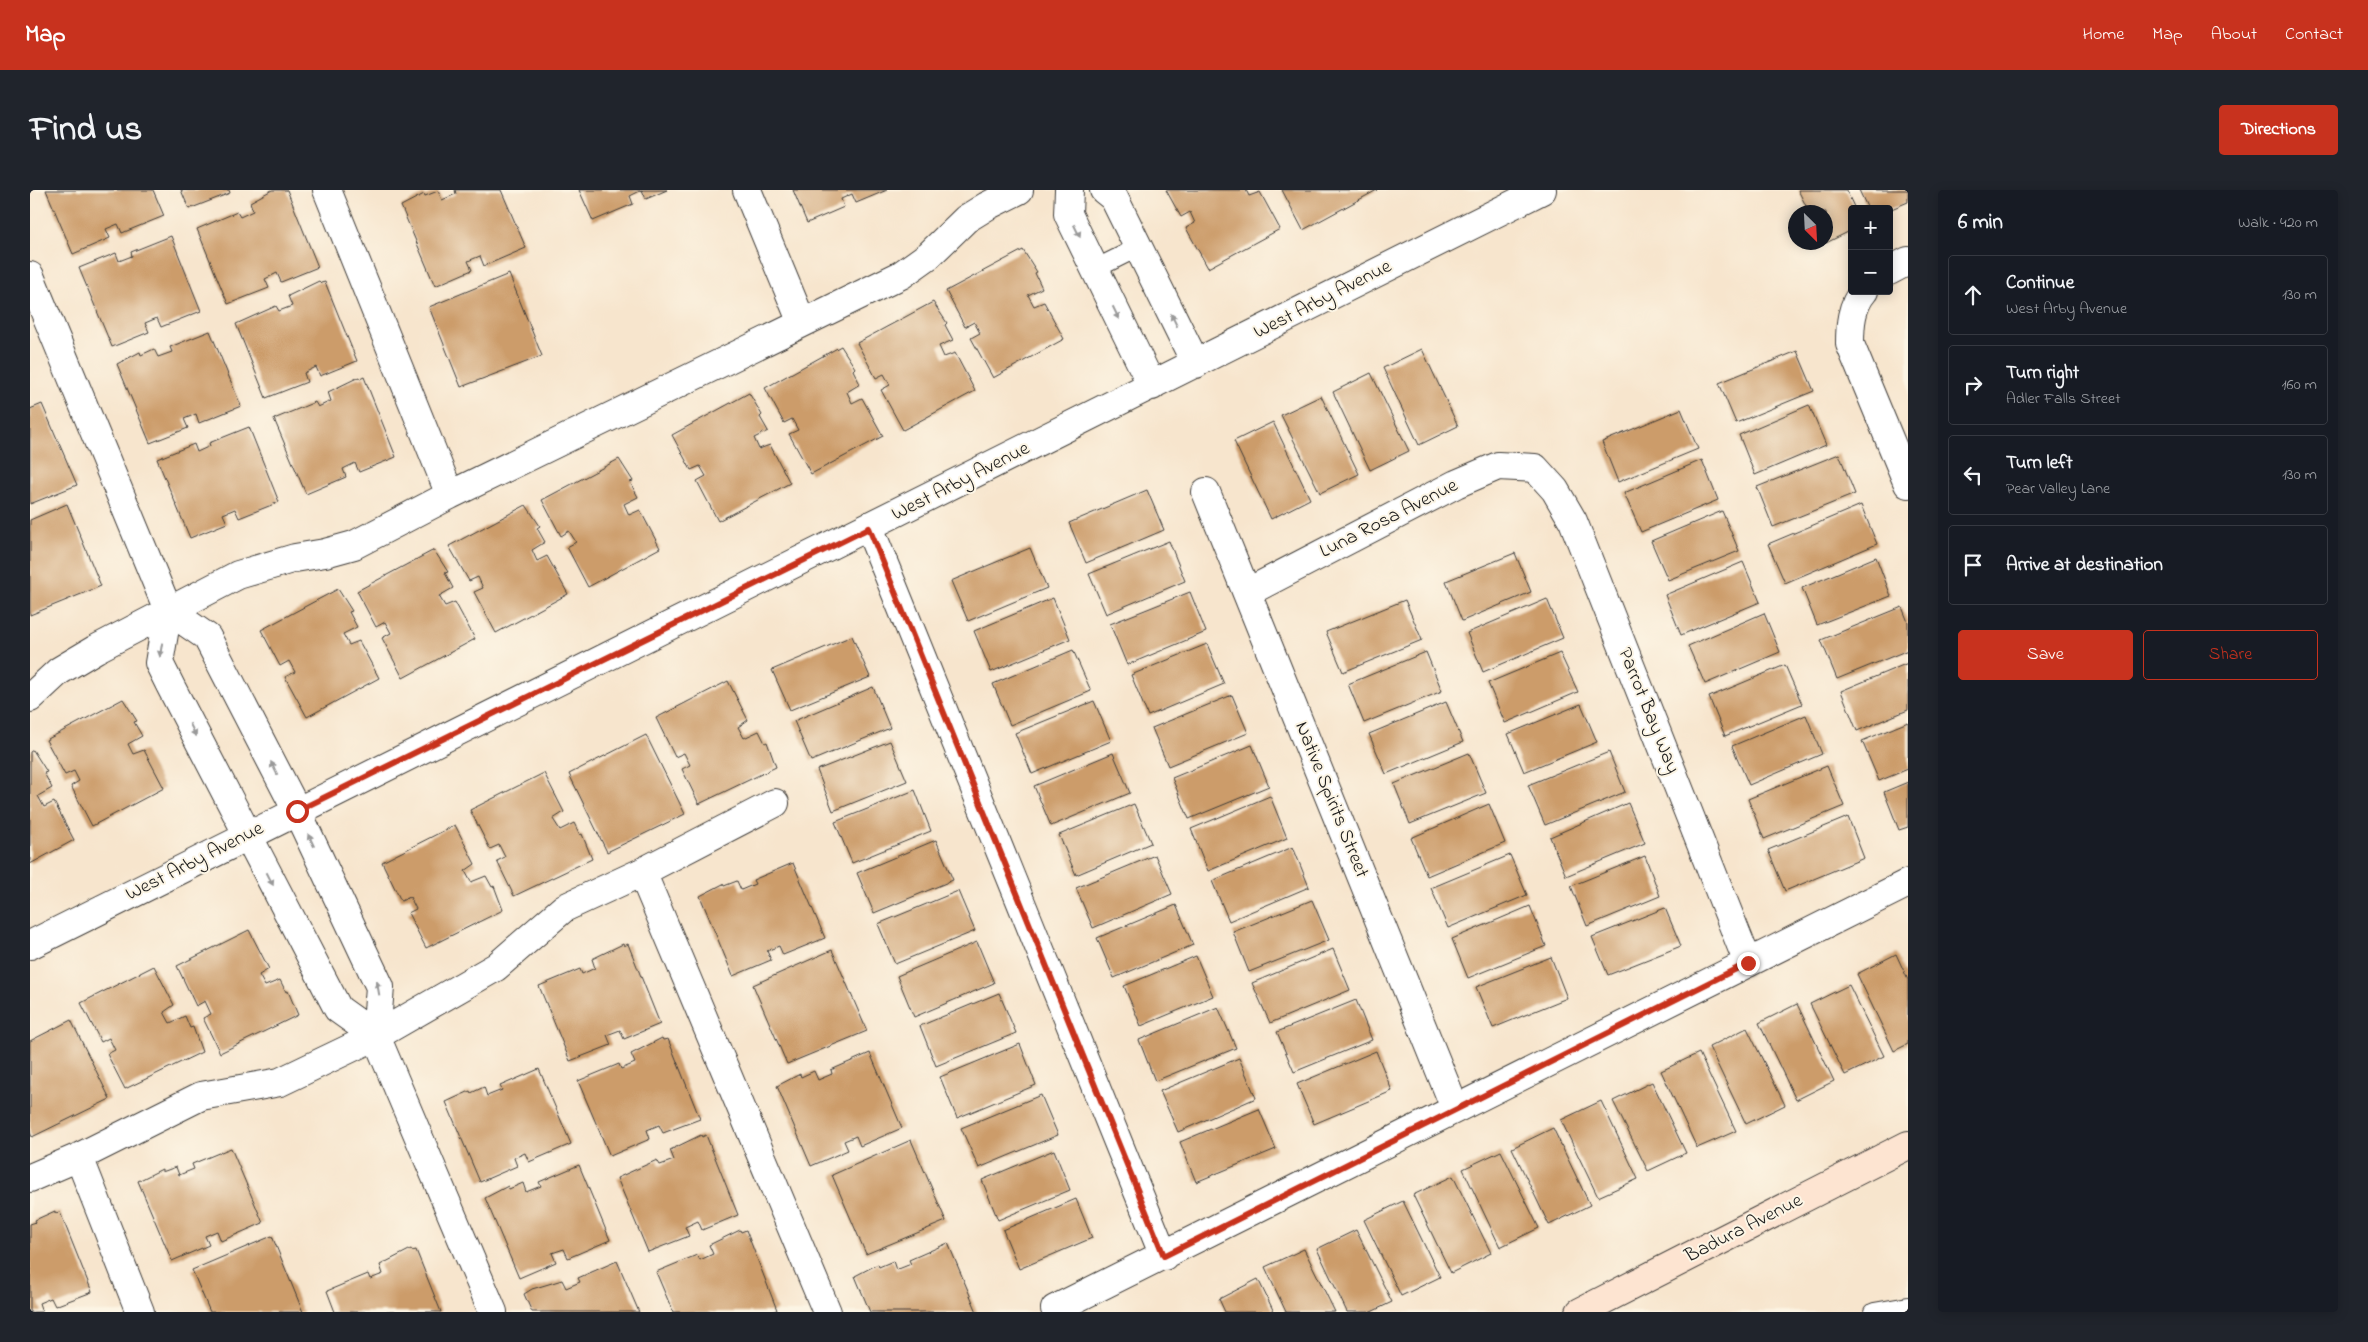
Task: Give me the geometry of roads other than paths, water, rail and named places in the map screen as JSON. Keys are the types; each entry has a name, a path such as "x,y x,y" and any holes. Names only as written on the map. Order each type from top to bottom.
{"main road":[{"name":"Badura Avenue","path":"1580,1312 1908,1145"}],"street":[{"path":"327,190 450,495"},
{"path":"747,190 802,322"},
{"path":"30,698 59,671 168,610 238,575 294,558 354,545 450,495 802,322 901,276 929,255 966,219 986,206 1019,190"},
{"path":"1069,190 1068,214 1152,386"},
{"path":"1104,190 1114,198 1196,364"},
{"name":"West Arby Avenue","path":"30,945 869,528 1542,190"},
{"path":"1893,269 1908,261"},
{"path":"30,276 168,610 159,663 338,1009 376,1036"},
{"path":"1861,295 1850,322 1850,344 1908,484"},
{"name":"Luna Rosa Avenue","path":"1248,592 1456,484 1498,466 1535,468"},
{"name":"Parrot Bay Way","path":"1535,468 1555,490 1572,521 1748,963"},
{"name":"Native Spirits Street","path":"1206,492 1455,1108"},
{"path":"869,528 1164,1256"},
{"path":"168,610 207,637 297,811 380,986 376,1036 493,1312"},
{"path":"30,1178 79,1157 201,1096 280,1082 376,1036 496,967 564,908 642,872 775,803"},
{"path":"642,872 827,1312"},
{"path":"1055,1309 1164,1256 1455,1108 1908,884"},
{"path":"79,1157 140,1312"}],"lane":[{"path":"1095,270 1139,247"},
{"path":"1874,1312 1908,1306"}]}
